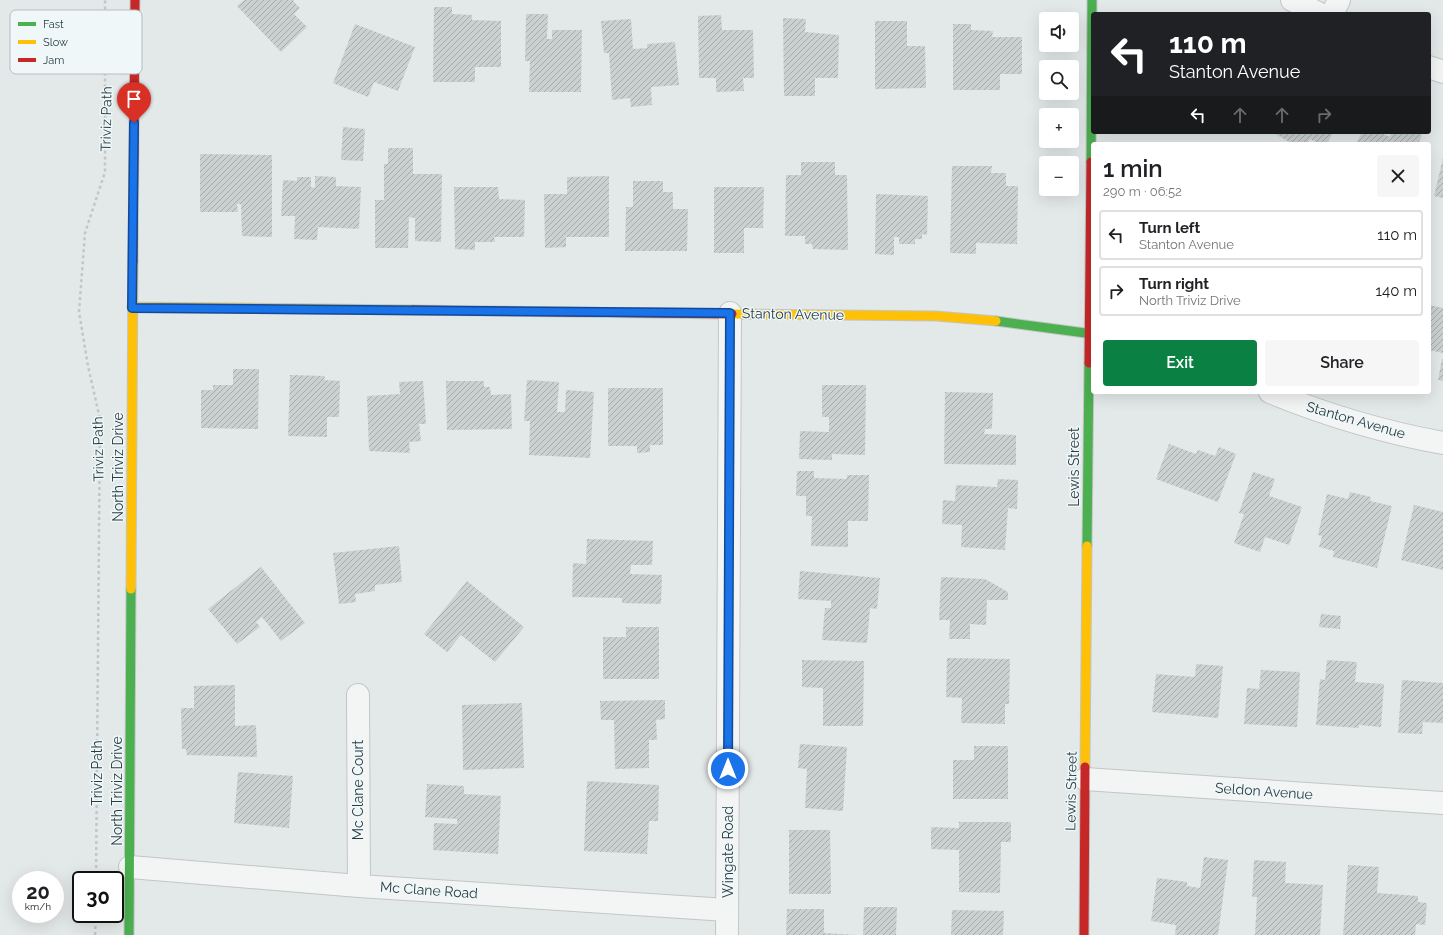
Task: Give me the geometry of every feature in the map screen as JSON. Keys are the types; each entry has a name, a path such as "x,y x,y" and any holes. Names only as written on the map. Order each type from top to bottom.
{"street":[{"name":"North Triviz Drive","path":"135,0 135,10"},
{"name":"Lewis Street","path":"1092,0 1092,12"},
{"path":"1292,0 1316,12"},
{"path":"1333,12 1339,0"},
{"path":"1431,68 1443,72"},
{"name":"North Triviz Drive","path":"129,935 134,74"},
{"name":"Stanton Avenue","path":"132,308 730,313 974,318 1091,333"},
{"name":"Wingate Road","path":"727,935 730,313"},
{"name":"Lewis Street","path":"1084,935 1091,333"},
{"name":"Stanton Avenue","path":"1275,394 1308,407 1366,425 1443,443"},
{"name":"Mc Clane Court","path":"358,695 359,886"},
{"name":"Seldon Avenue","path":"1085,779 1443,803"},
{"name":"Mc Clane Road","path":"130,867 359,886 727,910"}],"path":[{"name":"Triviz Path","path":"96,871 100,418 88,366 79,312 85,233 105,172 105,74"},
{"path":"95,935 96,923"}],"building":[{"path":"244,0 294,0 293,1 300,8 294,14 307,27 281,52 237,6"},
{"path":"434,7 452,7 452,14 472,15 472,20 501,21 501,67 475,67 475,82 433,82"},
{"path":"526,14 548,14 547,39 552,39 552,30 582,30 581,92 529,92 530,61 525,61"},
{"path":"721,15 722,30 753,30 754,78 743,78 744,91 716,92 716,78 699,78 698,16"},
{"path":"783,18 806,19 805,32 839,35 838,78 815,78 815,96 784,96"},
{"path":"631,19 633,49 647,48 647,44 675,42 679,85 651,87 652,105 631,107 630,98 612,100 609,53 604,53 601,21"},
{"path":"875,21 907,21 907,46 925,46 926,88 875,89"},
{"path":"355,24 415,47 398,91 374,82 368,97 333,83"},
{"path":"953,24 971,24 971,30 993,31 992,37 1022,37 1022,74 1000,74 1000,90 953,90"},
{"path":"343,127 365,129 363,161 341,160"},
{"path":"1276,134 1332,134 1328,142 1316,142 1310,139 1308,142 1290,142"},
{"path":"1361,134 1383,134 1390,137 1391,134 1422,135 1419,142 1357,142"},
{"path":"388,148 413,148 413,174 442,174 441,242 415,241 415,218 409,217 408,248 375,248 375,200 384,200 384,164 388,164"},
{"path":"200,154 272,155 272,237 242,236 241,204 237,204 238,212 200,212"},
{"path":"1443,158 1443,198 1434,196"},
{"path":"801,162 835,162 835,175 847,175 848,250 813,249 812,244 805,244 805,236 785,236 786,175 801,175"},
{"path":"952,166 992,166 991,173 1006,173 1006,186 1018,186 1017,244 976,243 976,254 950,253"},
{"path":"315,176 336,177 336,186 361,187 359,229 318,227 317,240 294,239 295,216 281,216 283,180 297,181 297,177 311,177 311,187 315,188"},
{"path":"609,176 609,237 566,237 566,247 545,248 544,194 567,194 567,177"},
{"path":"633,181 663,181 663,192 673,192 673,209 688,209 687,251 625,251 626,207 633,207"},
{"path":"454,187 498,187 499,199 525,200 524,237 494,237 495,242 475,242 475,250 455,249"},
{"path":"714,187 764,187 763,228 744,228 744,253 714,253"},
{"path":"876,194 928,196 927,235 922,234 922,239 915,239 915,244 899,244 899,237 894,237 894,255 875,254"},
{"path":"1431,305 1443,308 1443,353 1431,350"},
{"path":"1443,359 1443,381 1438,380"},
{"path":"233,369 259,369 258,429 201,428 201,390 213,390 213,385 233,385"},
{"path":"290,375 325,376 324,380 340,381 339,417 327,417 327,437 288,436"},
{"path":"527,380 559,382 557,412 565,412 566,390 594,392 590,458 529,455 530,421 524,421"},
{"path":"423,381 426,424 419,424 421,441 409,442 410,453 369,451 367,396 400,394 399,382"},
{"path":"446,381 484,381 484,387 490,387 491,395 511,394 512,429 447,430"},
{"path":"822,385 866,385 865,455 832,454 832,460 799,459 800,431 829,432 829,417 822,417"},
{"path":"608,388 663,388 663,445 650,445 650,452 637,453 637,446 608,446"},
{"path":"945,392 993,393 992,429 985,429 984,434 1016,435 1016,465 944,464"},
{"path":"1169,444 1196,454 1198,450 1215,456 1219,447 1236,454 1218,502 1156,479"},
{"path":"797,471 814,471 814,478 847,479 847,475 869,475 868,521 848,521 848,547 811,546 812,516 806,516 806,496 796,496"},
{"path":"1253,472 1275,479 1269,496 1302,507 1289,545 1265,537 1260,552 1234,543 1244,514 1239,513"},
{"path":"998,479 1018,480 1017,509 1008,508 1005,550 961,547 962,525 942,524 943,500 955,501 956,485 997,487"},
{"path":"1350,492 1371,497 1370,501 1392,506 1377,568 1333,557 1334,551 1319,547 1322,536 1318,535 1327,494 1348,499"},
{"path":"1414,505 1443,512 1443,570 1401,560"},
{"path":"587,539 653,541 652,565 631,565 630,574 662,575 661,604 622,603 622,598 572,597 573,563 586,564"},
{"path":"399,546 402,582 375,585 375,591 355,594 356,602 339,604 333,553"},
{"path":"261,567 305,623 281,641 262,617 256,622 260,627 237,644 208,609"},
{"path":"800,571 880,578 877,609 870,608 867,643 822,640 825,608 831,608 831,601 798,599"},
{"path":"941,577 985,579 1008,592 1008,600 987,600 986,625 970,624 970,639 949,639 950,620 939,620"},
{"path":"467,581 524,627 495,662 461,635 447,652 424,634"},
{"path":"1321,614 1341,616 1340,629 1319,627"},
{"path":"626,627 659,627 659,679 603,679 603,637 626,637"},
{"path":"947,658 1010,659 1009,704 1005,704 1005,724 961,723 962,698 946,697"},
{"path":"802,660 864,661 863,726 823,726 823,688 802,687"},
{"path":"1327,660 1357,662 1355,682 1384,684 1381,727 1359,725 1359,728 1316,725 1320,679 1325,680"},
{"path":"1196,664 1223,666 1218,718 1152,712 1156,674 1195,677"},
{"path":"1261,670 1300,672 1297,727 1244,724 1247,688 1259,689"},
{"path":"1402,680 1443,683 1443,723 1423,722 1422,734 1398,733"},
{"path":"235,685 235,726 256,725 257,757 187,755 186,749 182,749 181,708 194,708 194,686"},
{"path":"665,700 665,719 656,720 657,740 649,740 649,768 615,769 614,720 601,720 600,701"},
{"path":"522,703 524,768 463,770 462,705"},
{"path":"800,744 847,747 843,811 805,808 807,769 798,768"},
{"path":"974,746 1008,746 1008,799 953,799 953,760 974,760"},
{"path":"238,772 293,776 289,828 234,823"},
{"path":"587,781 659,785 658,821 649,821 647,854 584,851"},
{"path":"427,784 464,786 464,794 501,796 498,854 433,850 434,823 457,824 457,819 425,817"},
{"path":"959,822 1011,822 1011,842 1001,842 1000,893 959,892 959,850 931,849 931,827 959,828"},
{"path":"789,830 830,830 831,894 789,894"},
{"path":"1204,857 1228,860 1218,935 1175,935 1176,925 1151,921 1157,878 1187,882 1187,886 1200,888"},
{"path":"1254,860 1286,862 1285,883 1323,885 1320,935 1255,935 1257,897 1252,897"},
{"path":"1348,865 1379,867 1377,893 1418,896 1418,902 1427,903 1425,925 1416,924 1415,935 1343,935"},
{"path":"864,907 897,907 896,935 863,935"},
{"path":"787,909 824,909 824,933 857,935 786,935"},
{"path":"952,910 1004,911 1003,935 951,935"}],"traffic: fast":[{"path":"1092,0 1092,12"},
{"path":"1091,134 1091,142"},
{"path":"996,321 1091,334"},
{"path":"1087,546 1089,363"},
{"path":"129,935 131,589"}],"traffic: slow":[{"path":"131,589 133,262"},
{"path":"132,307 413,310"},
{"path":"732,314 936,316 996,321"},
{"path":"1085,767 1087,546"}],"traffic: jam":[{"path":"135,0 135,10"},
{"path":"133,262 134,74"},
{"path":"1089,363 1091,162"},
{"path":"413,310 732,314"},
{"path":"1084,935 1085,767"}],"route":[{"path":"134,123 132,308 730,313 728,769"}]}
